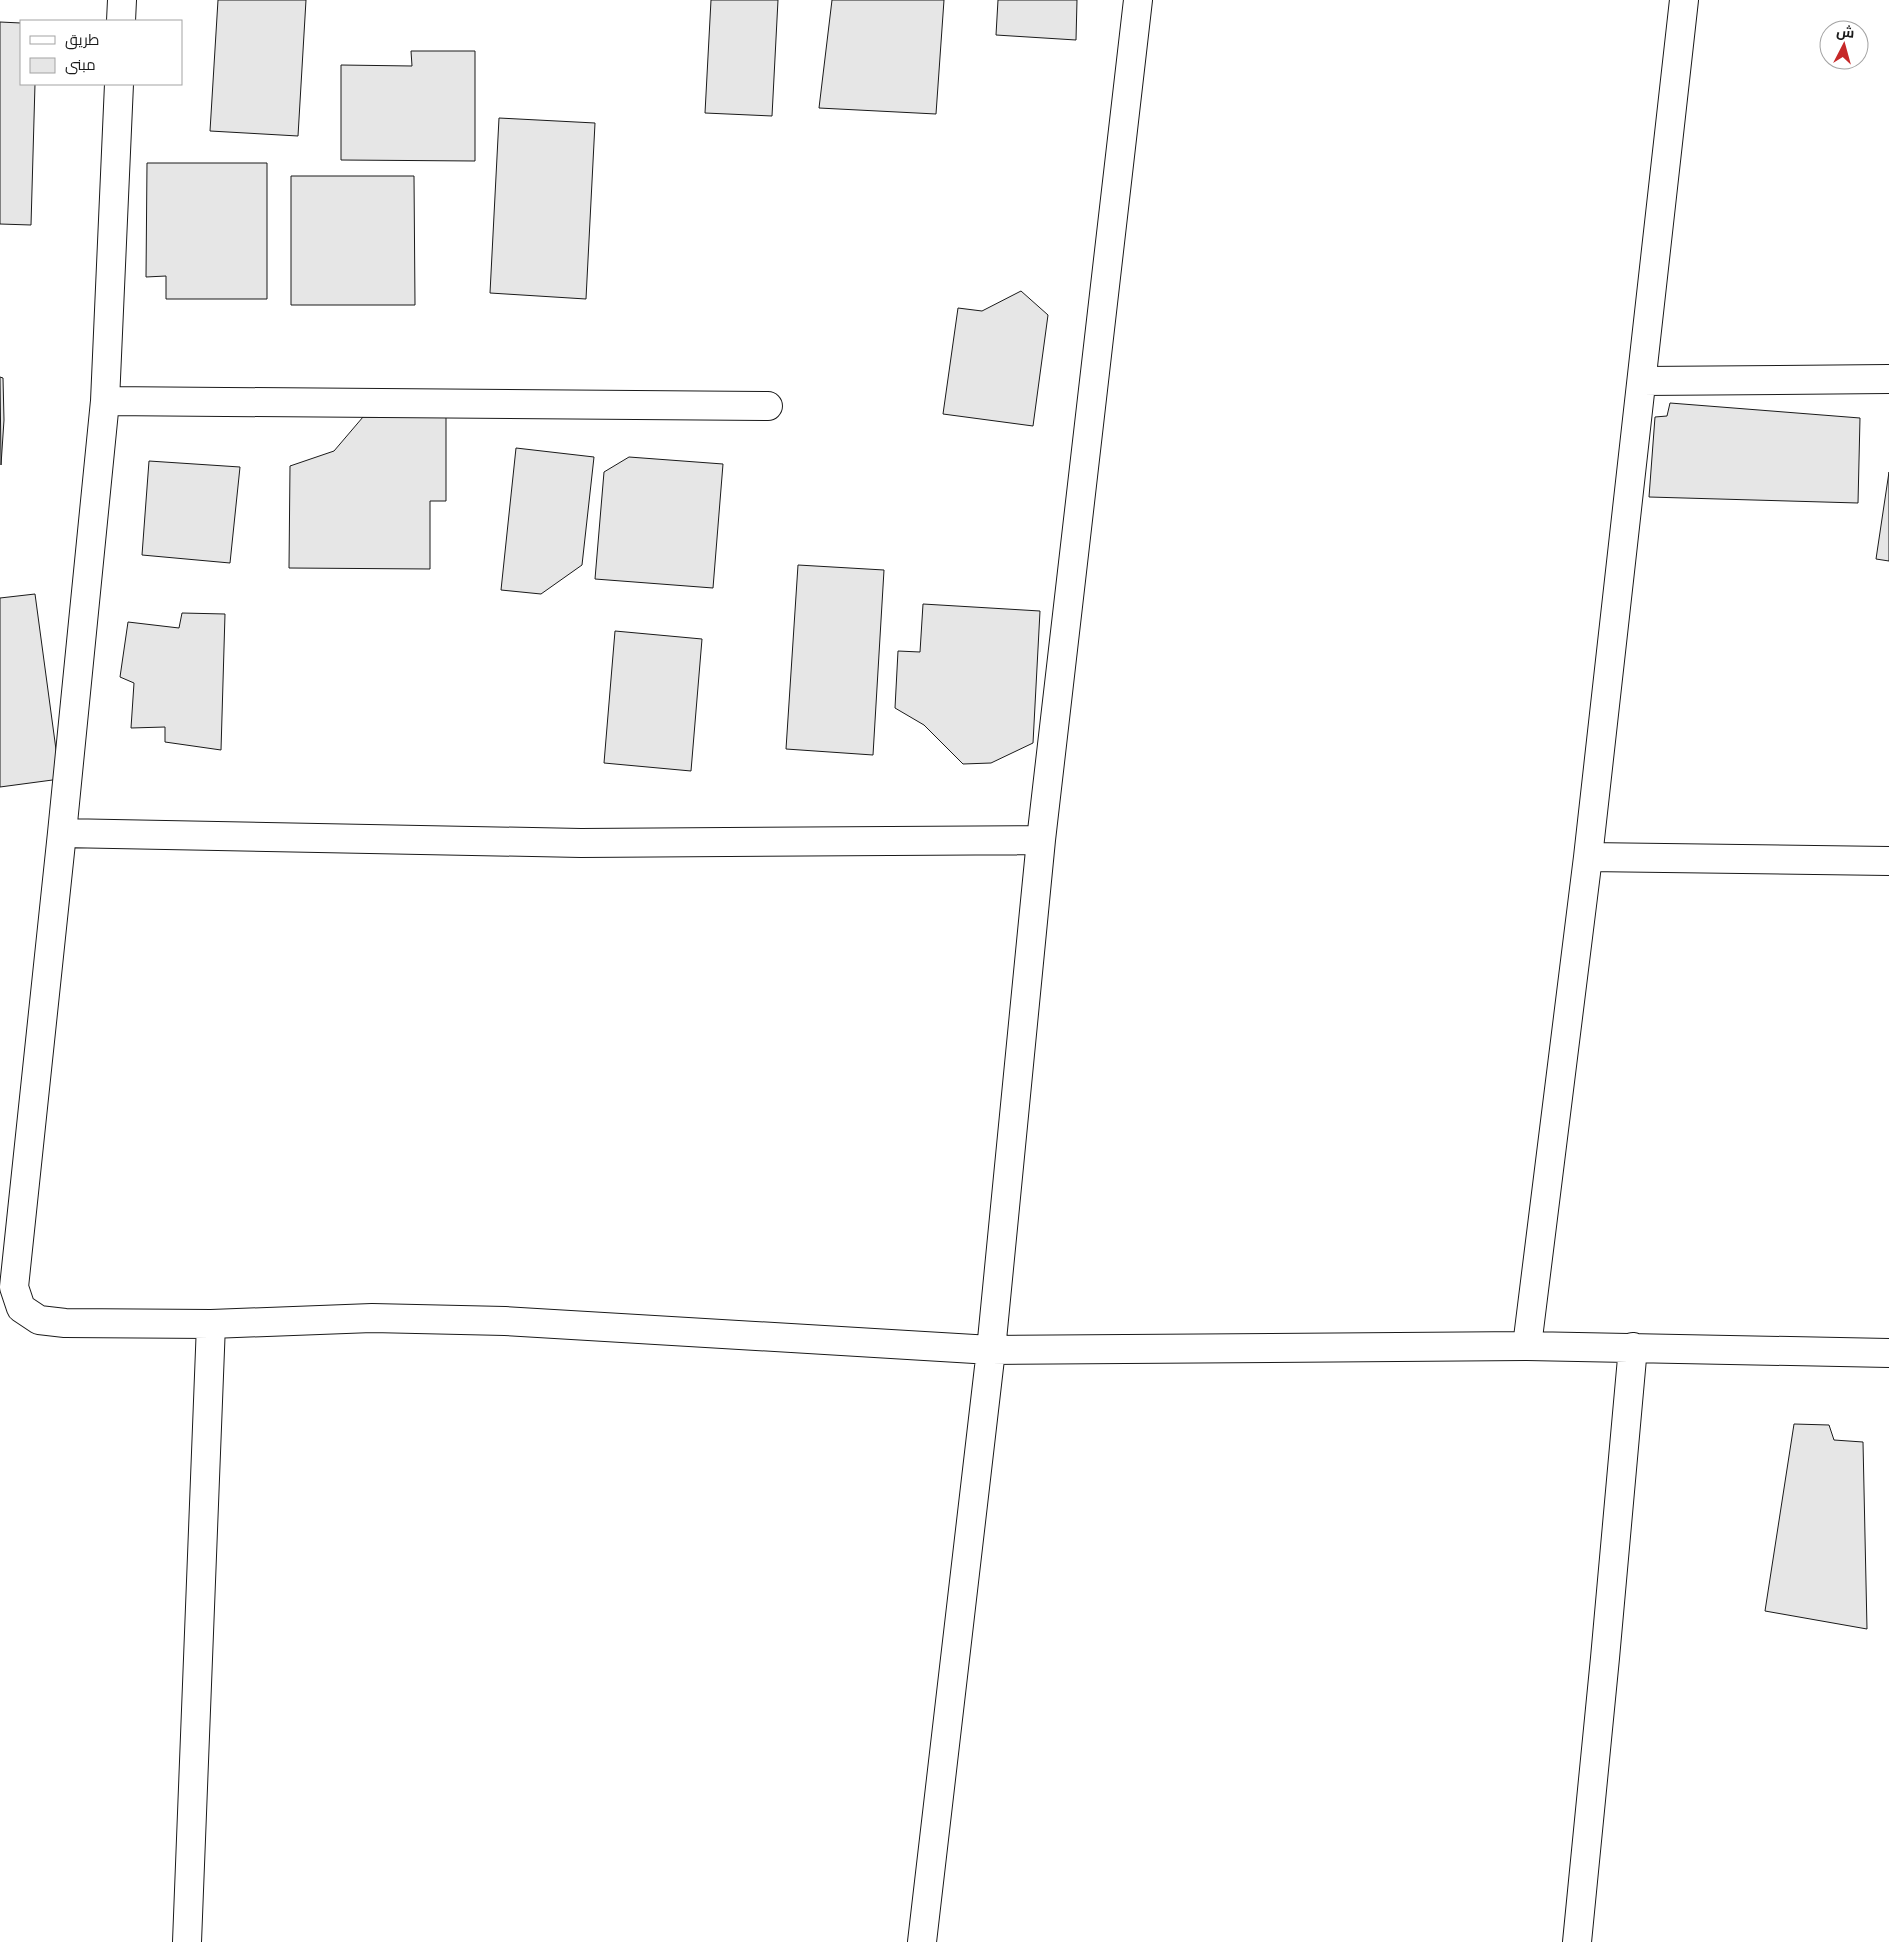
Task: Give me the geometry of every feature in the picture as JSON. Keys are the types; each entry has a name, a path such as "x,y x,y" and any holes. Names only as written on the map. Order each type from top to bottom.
{"street":[{"path":"121,20 122,0"},
{"path":"922,1942 991,1350 1041,840 1138,0"},
{"path":"1527,1346 1588,857 1684,0"},
{"path":"118,85 105,401 14,1287 21,1308 39,1320 65,1324 212,1324 372,1318 504,1321 991,1350 1527,1346 1889,1353"},
{"path":"1642,380 1889,379"},
{"path":"105,401 768,406"},
{"path":"62,833 580,843 1041,840"},
{"path":"1588,857 1889,861"},
{"path":"187,1942 212,1324"},
{"path":"1577,1942 1633,1347"}],"building":[{"path":"218,0 306,0 298,136 210,131"},
{"path":"711,0 778,0 772,116 705,113"},
{"path":"832,0 944,0 936,114 819,108"},
{"path":"998,0 1077,0 1076,40 996,35"},
{"path":"0,22 20,23 20,85 35,85 31,225 0,224"},
{"path":"411,51 475,51 475,161 341,160 341,65 412,66"},
{"path":"499,118 595,123 586,299 490,293"},
{"path":"147,163 267,163 267,299 166,299 166,276 146,277"},
{"path":"291,176 414,176 415,305 291,305"},
{"path":"1021,291 1048,315 1033,426 943,414 958,308 982,311"},
{"path":"0,377 3,378 4,420 1,465"},
{"path":"1670,403 1860,418 1858,503 1649,497 1655,417 1667,416"},
{"path":"363,417 446,417 446,501 430,501 430,569 289,568 290,466 334,451"},
{"path":"516,448 594,457 582,565 541,594 501,590"},
{"path":"629,457 723,464 713,588 595,579 604,472"},
{"path":"149,461 240,467 230,563 142,555"},
{"path":"1889,472 1889,561 1876,559"},
{"path":"798,565 884,570 873,755 786,749"},
{"path":"35,594 60,779 0,787 0,598"},
{"path":"923,604 1040,611 1033,743 991,763 963,764 924,725 895,708 898,651 920,652"},
{"path":"182,613 225,614 221,750 165,742 165,727 131,728 134,683 120,677 128,622 179,628"},
{"path":"615,631 702,639 691,771 604,763"},
{"path":"1794,1424 1829,1425 1834,1440 1863,1442 1867,1629 1765,1611"}]}
